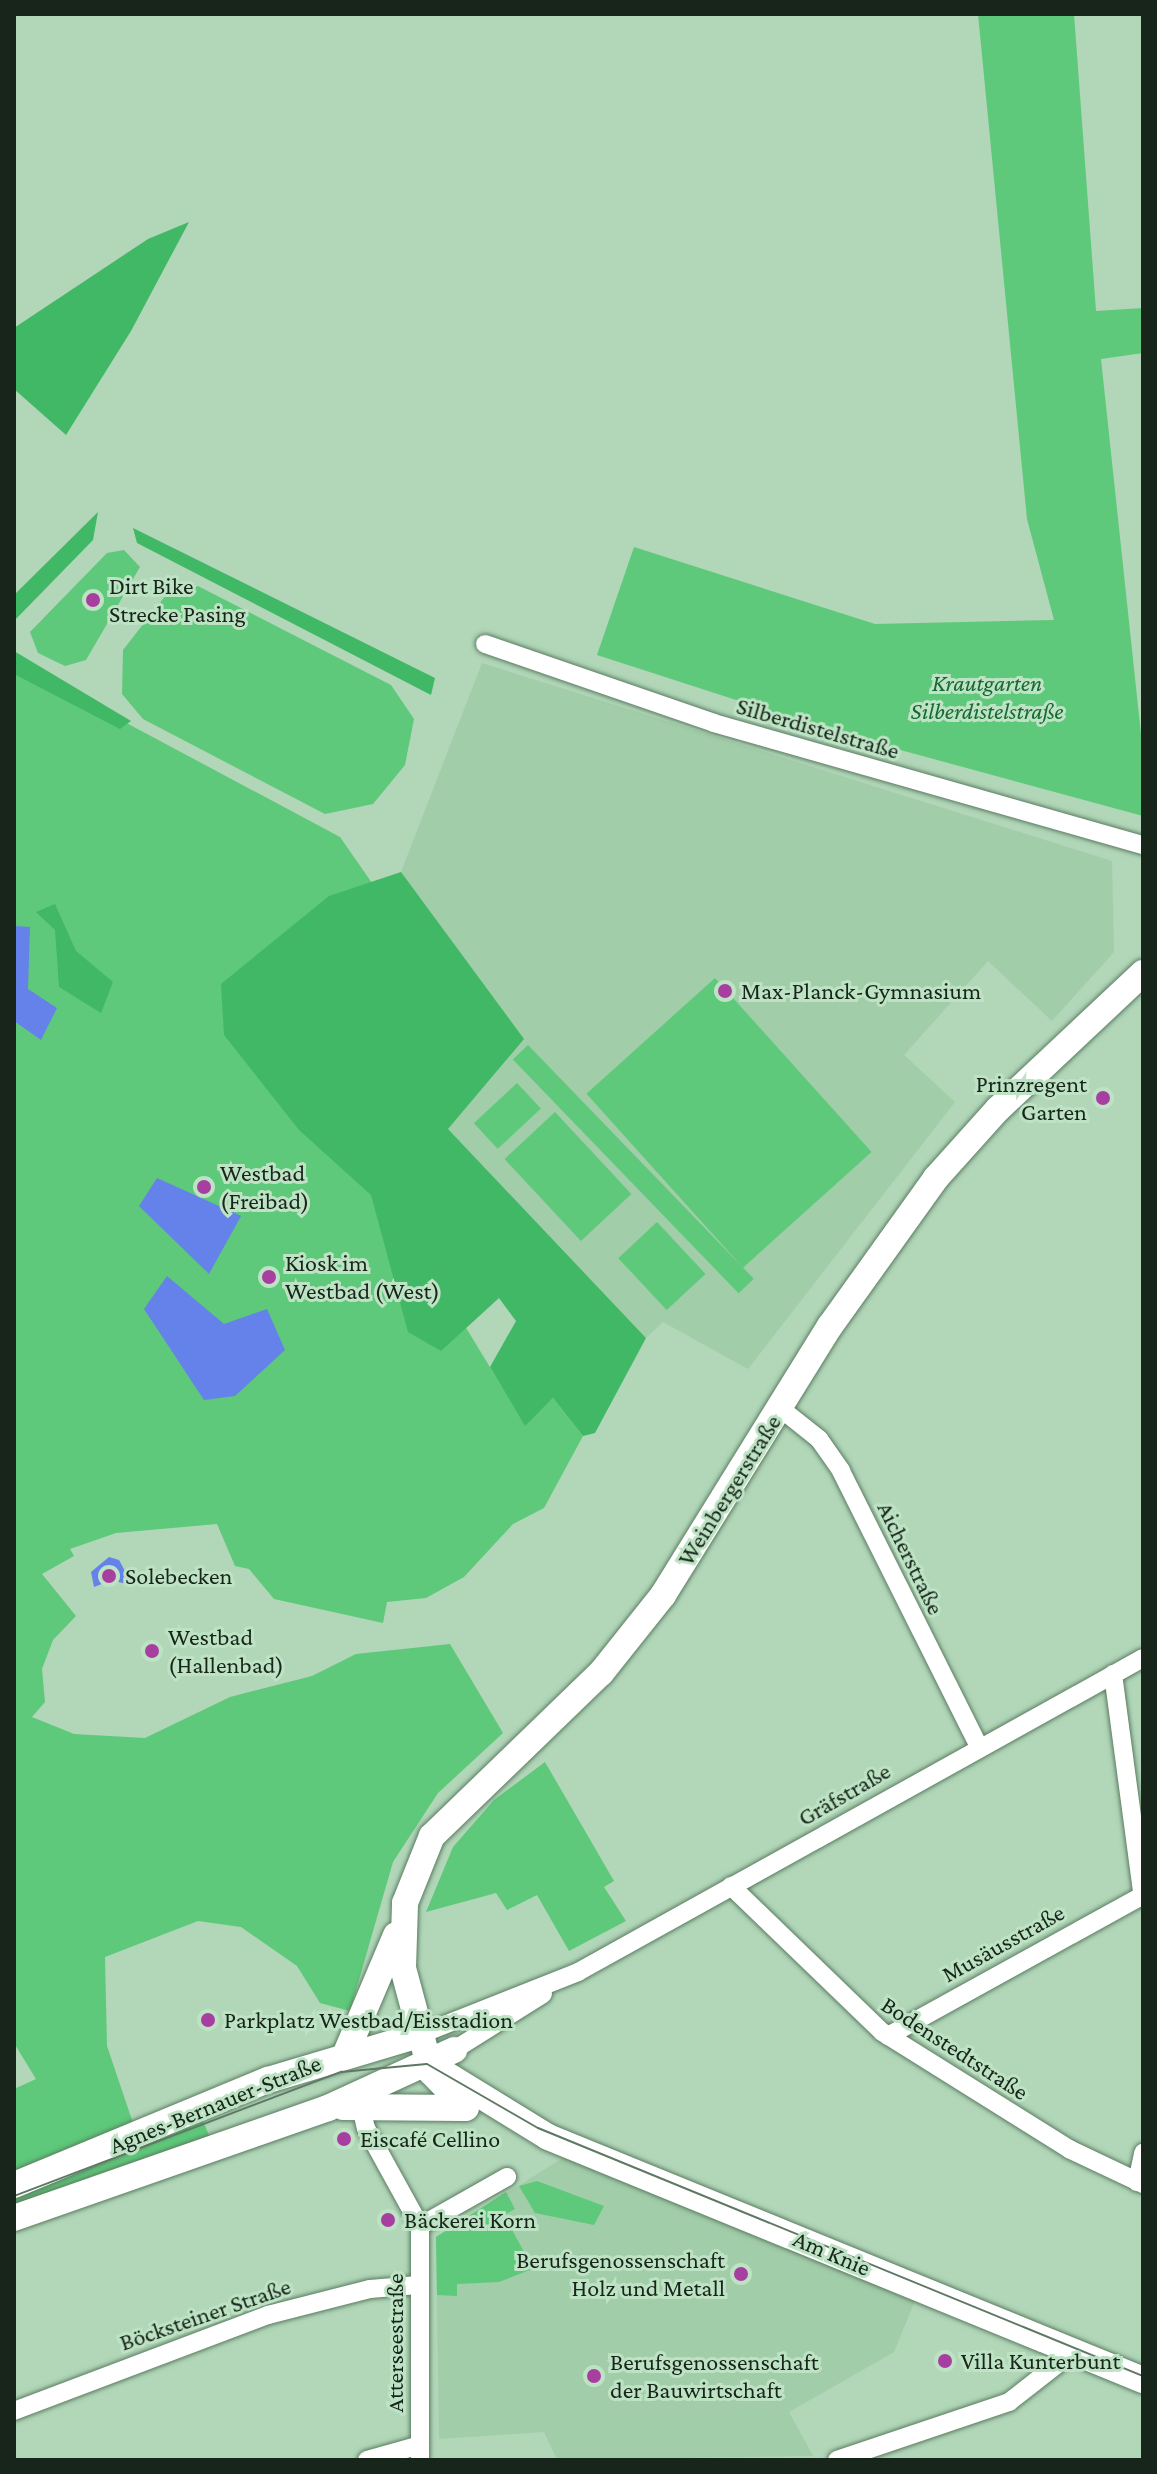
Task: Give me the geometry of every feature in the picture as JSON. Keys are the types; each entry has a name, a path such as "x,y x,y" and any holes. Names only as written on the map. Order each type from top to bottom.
{"main road":[{"name":"Weinbergerstraße","path":"466,2108 444,2093 420,2067 419,2035 403,1968 402,1918 418,1861 448,1815 601,1673 663,1595 882,1247 936,1178 998,1109 1143,973"},
{"path":"346,2053 402,1918"},
{"path":"419,2035 454,2050"},
{"name":"Agnes-Bernauer-Straße","path":"14,2185 346,2053 419,2035"},
{"name":"Agnes-Bernauer-Straße","path":"14,2218 328,2108 454,2050"},
{"name":"Am Knie","path":"420,2067 523,2121 1143,2380"},
{"name":"Agnes-Bernauer-Straße","path":"328,2108 416,2106"},
{"name":"Am Knie","path":"416,2106 466,2108 523,2121"}],"street":[{"name":"Silberdistelstraße","path":"485,644 714,723 1143,845"},
{"name":"Aicherstraße","path":"780,1408 819,1439 841,1471 978,1745"},
{"name":"Gräfstraße","path":"454,2050 570,1976 978,1745 1143,1658"},
{"path":"1113,1674 1143,1896"},
{"name":"Bodenstedtstraße","path":"731,1886 888,2036 1069,2149 1140,2183"},
{"name":"Musäusstraße","path":"888,2036 1143,1896"},
{"name":"Gräfstraße","path":"419,2035 570,1976"},
{"path":"361,2107 366,2128 420,2226 507,2177"},
{"path":"1140,2183 1143,2153"},
{"name":"Atterseestraße","path":"420,2226 420,2453"},
{"name":"Böcksteiner Straße","path":"14,2411 268,2315 370,2289 418,2285"},
{"path":"837,2460 1009,2402 1073,2352"},
{"path":"367,2460 420,2453"}],"shaded area":[{"name":"Max-Planck-Gymnasium","path":"482,663 1112,861 1114,952 1052,1021 988,961 904,1055 955,1102 748,1369 663,1322 646,1338 448,1129 401,872"},
{"path":"571,2153 917,2296 894,2352 789,2412 813,2456 557,2460 544,2432 439,2439 436,2237"}],"green space":[{"name":"Krautgarten Silberdistelstraße","path":"978,14 1074,14 1096,311 1143,308 1143,353 1101,359 1143,753 1143,816 838,733 597,655 634,547 875,624 1054,620 1027,519"},
{"path":"189,222 131,331 66,435 14,389 14,328 148,239"},
{"path":"98,512 93,540 14,621 14,595"},
{"path":"133,528 435,678 431,695 137,543"},
{"name":"Dirt Bike Strecke Pasing","path":"124,550 140,567 86,660 65,666 38,653 30,632 107,553"},
{"path":"194,584 391,685 414,719 405,765 373,804 325,814 143,719 122,694 123,650 166,595"},
{"path":"14,651 131,721 120,729 14,674"},
{"name":"Westbad (Freibad)","path":"14,663 340,837 372,883 414,1242 525,1425 553,1398 583,1436 544,1508 513,1524 464,1577 426,1598 387,1602 383,1623 274,1599 249,1569 235,1566 217,1524 116,1533 70,1549 74,1556 42,1574 76,1616 53,1640 42,1669 45,1702 32,1717 74,1734 145,1738 230,1697 312,1676 356,1654 450,1644 503,1733 438,1793 393,1862 350,2011 320,2003 297,1966 241,1927 198,1921 105,1957 107,2046 135,2129 14,2179 14,2089 36,2079 14,2043"},
{"path":"401,872 524,1039 448,1129 646,1338 595,1433 583,1436 553,1398 525,1426 490,1367 516,1321 499,1298 441,1351 408,1332 371,1195 299,1130 224,1035 221,984 329,896"},
{"path":"55,904 76,951 113,982 101,1013 59,987 55,930 36,912"},
{"path":"715,978 872,1152 743,1268 586,1094"},
{"path":"528,1045 754,1279 739,1293 513,1060"},
{"path":"517,1083 541,1109 498,1149 474,1123"},
{"path":"555,1112 631,1194 581,1241 505,1159"},
{"path":"657,1222 705,1274 667,1310 618,1258"},
{"path":"545,1762 614,1881 604,1887 626,1921 569,1951 537,1895 507,1910 496,1893 426,1912 453,1847 494,1800"},
{"path":"200,2114 211,2140 14,2210 14,2192"},
{"path":"537,2181 604,2206 594,2225 535,2213 519,2186"},
{"path":"506,2192 515,2209 504,2215 530,2263 542,2258 545,2264 499,2282 457,2284 457,2296 437,2295 436,2237"}],"water":[{"path":"14,926 30,927 28,989 57,1008 41,1040 14,1021"},
{"path":"157,1178 241,1216 209,1274 139,1206"},
{"path":"167,1276 224,1324 267,1309 285,1350 235,1396 204,1400 144,1309"},
{"name":"Solebecken","path":"109,1557 119,1560 133,1586 112,1580 94,1587 91,1572"}],"tram line":[{"path":"14,2196 341,2072 427,2064 538,2128 1143,2376"}],"place":[{"name":"Dirt Bike Strecke Pasing","path":"93,600"},
{"name":"Max-Planck-Gymnasium","path":"725,991"},
{"name":"Prinzregent Garten","path":"1103,1098"},
{"name":"Westbad (Freibad)","path":"204,1187"},
{"name":"Kiosk im Westbad (West)","path":"269,1277"},
{"name":"Solebecken","path":"109,1576"},
{"name":"Westbad (Hallenbad)","path":"152,1651"},
{"name":"Parkplatz Westbad/Eisstadion","path":"208,2020"},
{"name":"Eiscafé Cellino","path":"344,2139"},
{"name":"Bäckerei Korn","path":"388,2220"},
{"name":"Berufsgenossenschaft Holz und Metall","path":"741,2274"},
{"name":"Villa Kunterbunt","path":"945,2361"},
{"name":"Berufsgenossenschaft der Bauwirtschaft","path":"594,2376"}]}
